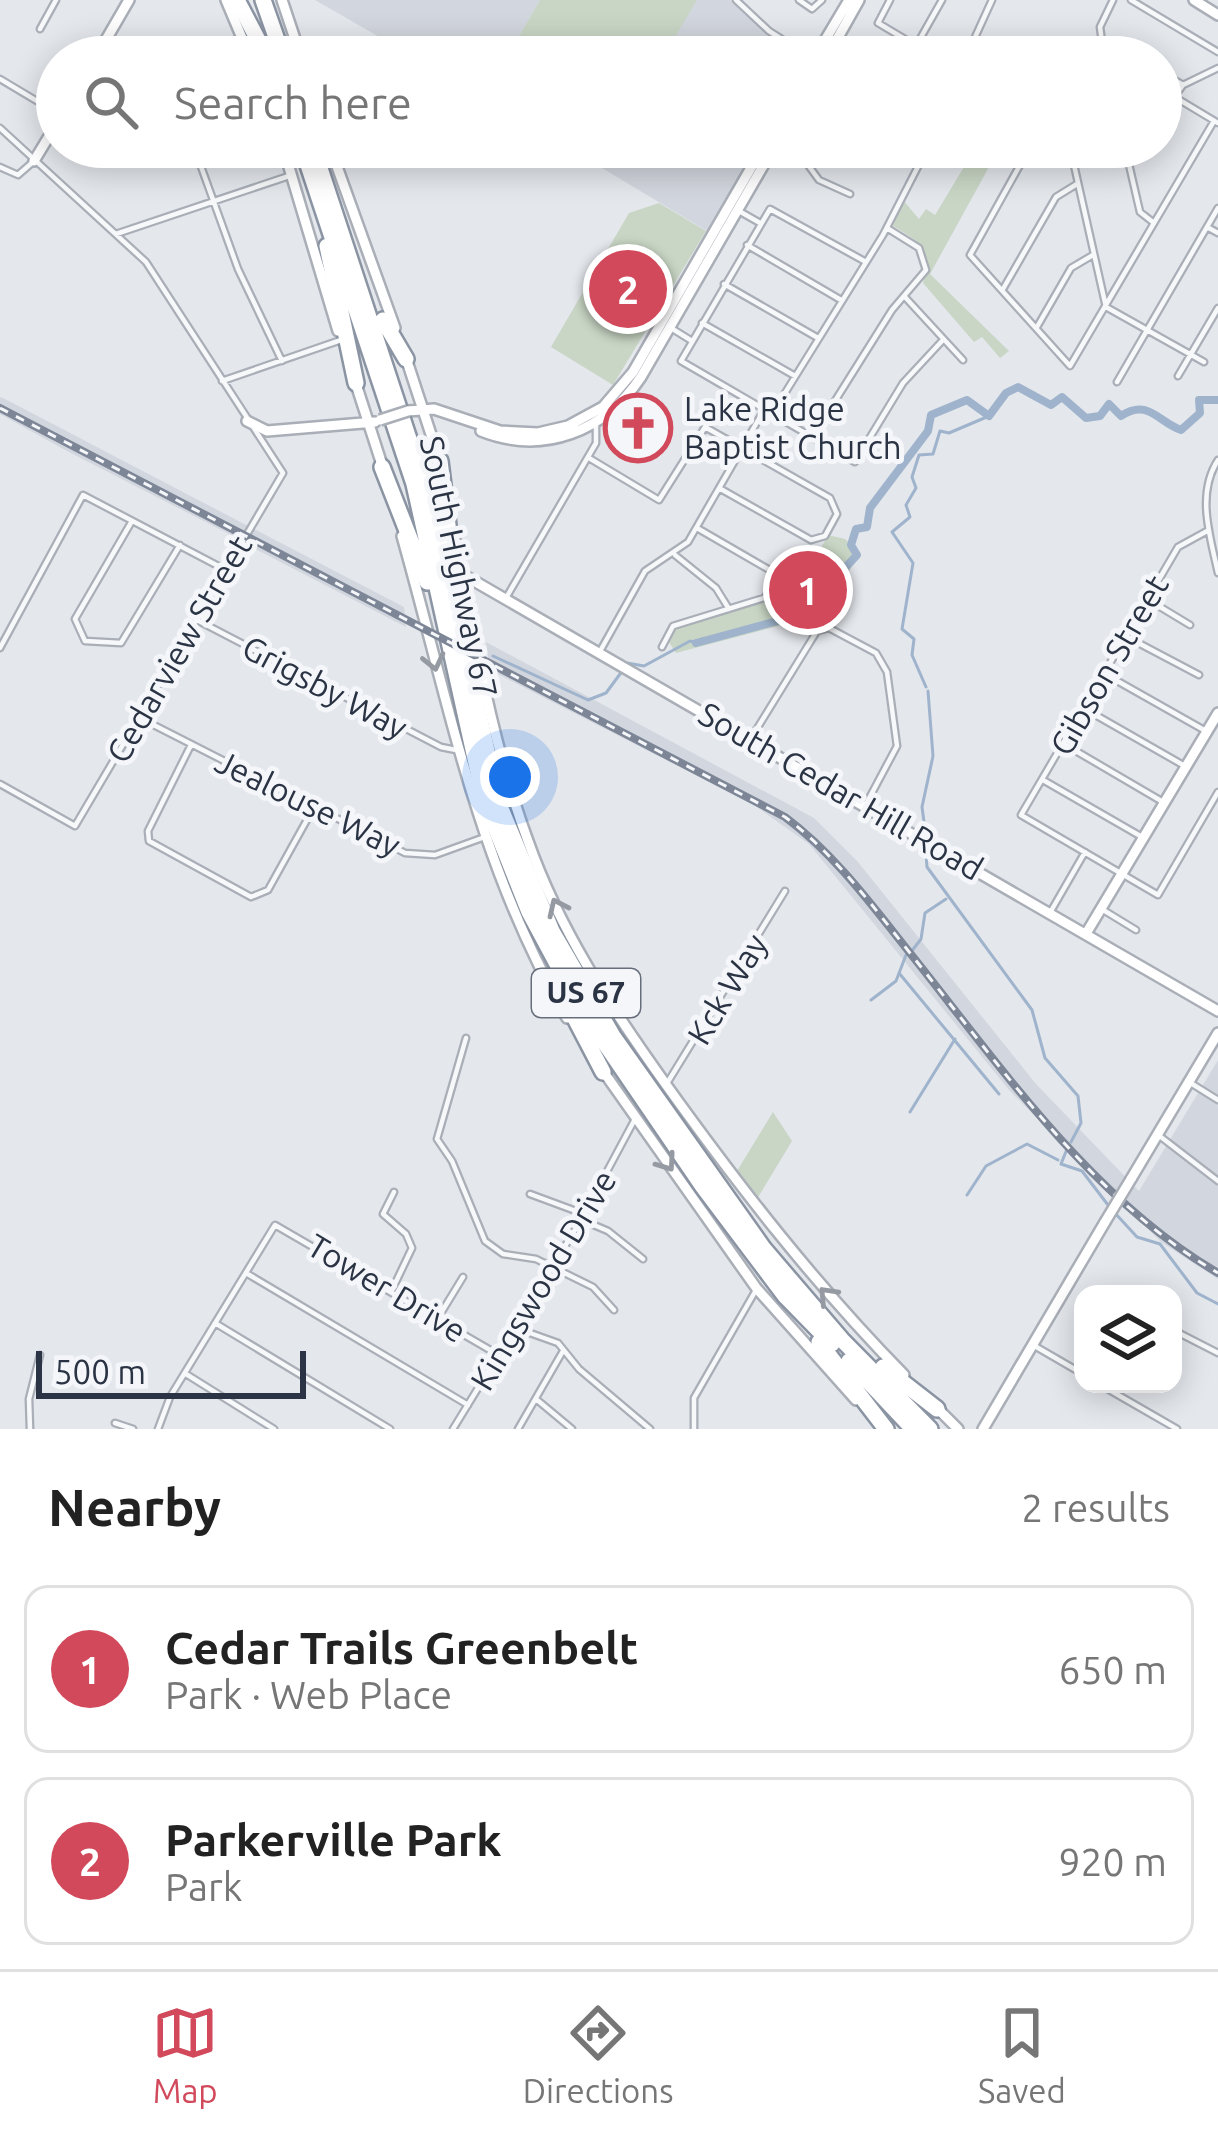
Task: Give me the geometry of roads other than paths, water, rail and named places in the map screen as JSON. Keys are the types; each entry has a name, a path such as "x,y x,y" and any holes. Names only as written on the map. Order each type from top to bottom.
{"highway":[{"path":"237,0 257,36"},
{"path":"248,0 261,36"},
{"path":"263,0 278,36"},
{"path":"278,0 283,36"},
{"path":"310,168 356,383"},
{"name":"US 67","path":"312,168 414,484 484,799 529,912 611,1054 793,1305 914,1429"},
{"name":"US 67","path":"315,168 331,198 422,472 462,659 507,828 564,955 613,1036 793,1286 930,1429"},
{"path":"331,198 387,329 406,358"},
{"path":"440,460 462,659"},
{"path":"382,467 443,627"},
{"path":"529,912 549,969 603,1072"},
{"path":"793,1286 937,1409"},
{"path":"793,1305 885,1429"}],"main road":[{"path":"108,36 129,0"},
{"path":"226,0 239,36"},
{"path":"278,0 293,36"},
{"path":"826,36 849,0"},
{"path":"839,36 860,0"},
{"path":"1194,0 1218,11"},
{"path":"1204,0 1218,11"},
{"name":"South Highway 67","path":"290,168 341,340 372,423 482,838 527,946 635,1116 638,1130 757,1289 885,1429"},
{"name":"South Highway 67","path":"338,168 440,460 480,674 535,860 592,978 777,1239 958,1429"},
{"path":"665,325 712,255 752,168"},
{"path":"751,187 759,168"},
{"path":"247,421 264,436 372,423 423,408 500,430 538,433 592,420 637,374 719,223 762,168"},
{"path":"712,255 722,231 719,223"},
{"path":"347,426 372,423"},
{"name":"South Cedar Hill Road","path":"462,574 1218,1011"},
{"path":"1087,932 1218,713"},
{"path":"983,1429 1218,1033"}],"street":[{"path":"40,29 56,0"},
{"path":"736,0 777,36"},
{"path":"799,0 816,8 822,0"},
{"path":"880,0 889,2 878,23 899,36"},
{"path":"922,36 942,0"},
{"path":"976,36 992,0"},
{"path":"1101,36 1113,0"},
{"path":"1131,0 1218,52"},
{"path":"1183,85 1218,68"},
{"path":"0,79 36,100"},
{"path":"1018,168 970,254 1070,366 1216,122 1182,101"},
{"path":"0,128 34,161 18,175 0,166"},
{"path":"42,168 154,273 247,421"},
{"path":"203,168 238,269 282,361"},
{"path":"808,168 850,194"},
{"path":"772,415 887,228 917,168"},
{"path":"1074,168 1106,307 1145,334 1204,362"},
{"path":"1130,168 1140,212 1154,223"},
{"path":"116,235 292,175"},
{"path":"1002,291 1056,197 1077,184"},
{"path":"734,207 760,223"},
{"path":"866,262 770,208 681,361 855,462 903,383 942,341"},
{"path":"1118,382 1218,208"},
{"path":"1207,226 1218,233"},
{"path":"813,436 904,296 923,277 926,260 920,248 887,228"},
{"path":"747,245 842,300"},
{"path":"1037,327 1072,268 1093,255"},
{"path":"724,284 819,338"},
{"path":"904,296 963,359"},
{"path":"1178,376 1218,308"},
{"path":"702,323 796,376"},
{"path":"665,325 692,340"},
{"path":"222,381 341,340"},
{"path":"598,652 645,571 674,554 697,528 764,410"},
{"path":"506,598 589,458 598,437 592,420"},
{"path":"589,458 659,500 705,427 835,502 835,521 818,540 719,488"},
{"name":"Cedarview Street","path":"0,784 75,826 283,473 264,436"},
{"path":"1218,460 1208,476 1205,503 1218,571"},
{"path":"0,648 83,495 224,568"},
{"path":"1205,503 1218,503"},
{"path":"132,521 74,622 85,641 121,643 180,545"},
{"path":"662,647 673,626 768,595 777,577 697,528"},
{"name":"Gibson Street","path":"1085,852 1021,815 1178,547 1209,530"},
{"path":"674,554 716,588 729,609"},
{"path":"1147,599 1190,625"},
{"name":"Grigsby Way","path":"195,619 441,747 456,750"},
{"path":"750,740 817,631 839,632 883,661 898,732 897,746 865,806"},
{"path":"1126,637 1199,675"},
{"path":"1105,674 1204,730"},
{"path":"1085,709 1183,765"},
{"name":"Jealouse Way","path":"138,717 412,855 435,855 482,838"},
{"path":"1064,744 1163,802"},
{"path":"191,746 148,831 149,841 251,897 268,890 314,808"},
{"path":"1043,780 1142,836"},
{"path":"1051,911 1085,852 1158,895 1218,792"},
{"name":"Kck Way","path":"666,1085 785,891"},
{"path":"1100,908 1136,930"},
{"path":"466,1038 437,1139 452,1161 485,1240 503,1254 553,1268 593,1287 614,1310"},
{"path":"1189,1082 1218,1100"},
{"name":"Kingswood Drive","path":"453,1429 638,1130"},
{"path":"1157,1134 1218,1181"},
{"path":"392,1290 412,1248 406,1234 383,1214 394,1192"},
{"path":"530,1194 583,1217 643,1259"},
{"name":"Tower Drive","path":"246,1273 275,1226 497,1354"},
{"path":"158,1429 246,1273 468,1405"},
{"path":"439,1318 463,1277"},
{"path":"694,1429 694,1398 757,1289"},
{"path":"215,1323 390,1429"},
{"path":"516,1328 550,1338 650,1429"},
{"path":"1182,1335 1218,1353"},
{"path":"1033,1345 1074,1369"},
{"path":"518,1429 563,1351"},
{"path":"30,1429 29,1399 40,1355"},
{"path":"186,1374 274,1429"},
{"path":"1116,1393 1177,1429"},
{"path":"536,1399 572,1429"},
{"path":"115,1423 133,1429"}],"waterway":[{"path":"696,643 785,619 794,626 795,617 806,613 809,598 823,608 830,605 844,569 857,555 851,545 856,529 867,527 870,508 928,431 931,415 967,400 989,416 1006,393 1018,387 1051,405 1062,397 1086,418 1100,416 1109,404 1121,416 1146,410 1181,430 1200,413 1199,400 1218,400"},
{"path":"926,687 912,655 914,639 902,629 913,563 892,532 910,517 906,505 916,488 912,477 919,455 933,454 940,431 949,433 989,416"},
{"path":"627,663 644,666 690,641 696,643"},
{"path":"493,656 588,700 606,693 623,670"},
{"path":"926,837 922,807 933,756 928,691"},
{"path":"925,843 927,867 1032,1010 1045,1058 1078,1096 1081,1123 1071,1142"},
{"path":"911,952 921,939 925,913 946,899"},
{"path":"871,1000 896,981 906,955"},
{"path":"899,973 999,1094"},
{"path":"910,1112 955,1039"},
{"path":"967,1195 986,1166 1027,1144 1058,1160"},
{"path":"1067,1149 1061,1164 1082,1171 1108,1205"},
{"path":"1114,1212 1137,1237 1160,1244 1197,1293 1218,1304"}],"railway":[{"path":"0,408 785,817 854,883 1016,1088 1090,1171 1130,1209 1218,1273"}],"place":[{"name":"Parkerville Park","path":"628,289"},
{"name":"Lake Ridge Baptist Church","path":"638,428"},
{"name":"Cedar Trails Greenbelt","path":"808,590"}]}
